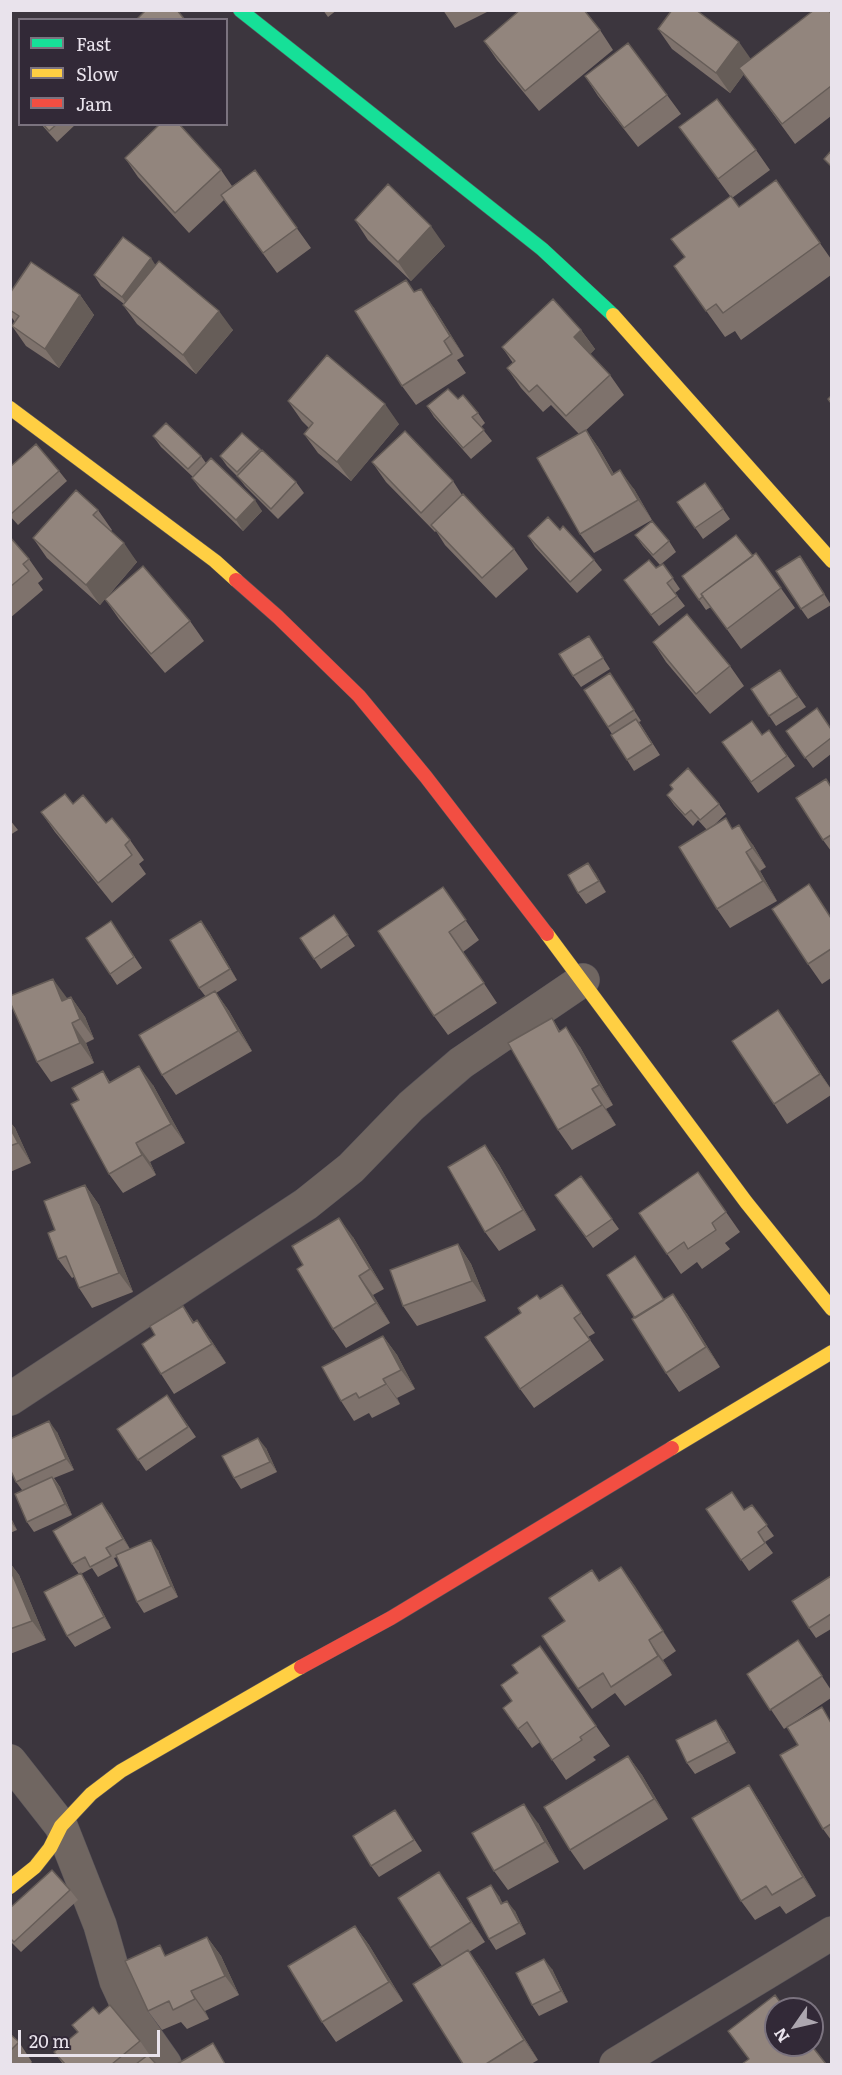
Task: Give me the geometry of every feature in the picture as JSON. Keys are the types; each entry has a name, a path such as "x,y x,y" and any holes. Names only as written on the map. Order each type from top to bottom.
{"street":[{"path":"240,10 543,249 611,313 752,468 831,561"},
{"path":"10,408 215,561 278,617 359,696 426,777 583,980 746,1202 831,1309"},
{"path":"10,1399 306,1204 351,1168 411,1106 461,1064 583,980"},
{"path":"10,1887 35,1867 50,1848 61,1826 91,1794 121,1771 391,1618 831,1352"},
{"path":"10,1761 61,1826 100,1925 116,1981 134,2020 165,2064"},
{"path":"616,2064 831,1933"}],"building":[{"path":"146,10 177,10 183,18 138,18"},
{"path":"520,10 584,10 600,30 525,91 484,41"},
{"path":"672,10 696,10 739,42 716,73 658,29"},
{"path":"814,10 829,10 831,14 831,86 782,124 739,68"},
{"path":"628,43 667,95 624,128 585,76"},
{"path":"717,99 756,150 718,179 679,127"},
{"path":"45,126 55,126 49,131"},
{"path":"158,126 181,126 221,170 175,213 125,158"},
{"path":"831,151 831,166 824,159"},
{"path":"255,170 297,228 263,253 221,195"},
{"path":"776,180 820,243 723,313 716,304 706,311 674,266 685,257 671,239 731,196 739,207"},
{"path":"388,184 431,226 398,262 355,220"},
{"path":"123,237 151,258 122,297 94,275"},
{"path":"159,261 219,311 183,355 123,305"},
{"path":"31,262 80,295 45,349 12,326 19,316 10,310 10,293"},
{"path":"406,280 414,292 421,289 450,336 444,341 452,354 402,386 355,311"},
{"path":"553,299 581,330 574,337 610,375 566,416 537,385 529,392 507,368 515,361 502,347"},
{"path":"327,355 385,404 337,462 304,434 313,423 288,401"},
{"path":"448,389 458,399 463,395 478,413 472,417 484,430 463,448 427,406"},
{"path":"166,423 201,456 188,469 153,436"},
{"path":"586,430 612,475 620,470 638,500 580,534 537,458"},
{"path":"405,431 453,481 421,513 372,462"},
{"path":"242,433 260,449 237,472 220,456"},
{"path":"36,444 59,471 11,514 10,467"},
{"path":"262,450 296,482 271,509 237,476"},
{"path":"211,458 255,500 236,520 192,478"},
{"path":"705,483 723,509 695,528 677,502"},
{"path":"76,490 98,510 93,515 124,543 86,585 33,538"},
{"path":"463,494 514,549 482,578 431,525"},
{"path":"548,517 560,530 563,526 594,560 570,582 528,536"},
{"path":"652,521 669,541 653,555 635,535"},
{"path":"736,535 753,556 701,594 703,596 699,600 682,576"},
{"path":"10,537 29,559 23,564 29,571 10,587"},
{"path":"756,553 781,588 727,629 701,594"},
{"path":"800,556 824,594 801,609 776,571"},
{"path":"649,560 656,568 663,564 673,578 667,583 677,596 651,615 624,580"},
{"path":"143,566 190,621 151,654 105,599"},
{"path":"687,614 730,666 696,694 653,642"},
{"path":"589,636 603,658 573,676 559,654"},
{"path":"780,670 798,697 769,716 751,689"},
{"path":"610,673 634,710 608,727 584,690"},
{"path":"817,708 831,729 831,738 805,758 786,731"},
{"path":"636,719 652,744 627,760 611,735"},
{"path":"752,721 762,735 769,730 787,756 751,782 722,742"},
{"path":"688,768 719,804 700,820 691,810 685,815 667,795 673,789 670,785"},
{"path":"826,779 831,787 831,835 823,840 796,798"},
{"path":"65,794 73,804 83,795 106,823 112,818 130,840 125,845 132,855 98,883 41,812"},
{"path":"726,818 732,829 739,825 752,848 746,852 763,881 717,909 679,847"},
{"path":"588,863 599,881 578,893 568,875"},
{"path":"809,884 831,918 831,949 808,964 772,909"},
{"path":"443,887 466,920 449,932 484,983 434,1016 378,931"},
{"path":"334,915 348,935 314,959 300,938"},
{"path":"111,921 134,957 110,974 86,938"},
{"path":"201,921 230,969 199,988 170,940"},
{"path":"53,979 62,1001 71,997 80,1019 72,1023 80,1043 37,1062 10,1002 10,996"},
{"path":"215,991 238,1031 162,1075 139,1035"},
{"path":"778,1010 820,1074 774,1104 732,1041"},
{"path":"552,1018 559,1032 566,1027 599,1085 592,1089 602,1105 558,1130 508,1043"},
{"path":"139,1066 171,1124 136,1143 142,1155 109,1174 71,1104 79,1100 72,1088 103,1071 109,1083"},
{"path":"10,1128 18,1143 10,1146"},
{"path":"485,1145 523,1210 485,1232 448,1167"},
{"path":"698,1172 726,1212 712,1223 716,1230 688,1249 684,1242 667,1254 639,1213"},
{"path":"581,1176 612,1219 586,1237 555,1195"},
{"path":"85,1185 119,1273 79,1288 66,1256 58,1259 48,1233 55,1230 44,1201"},
{"path":"339,1218 370,1269 359,1276 376,1303 333,1329 297,1269 303,1265 292,1246"},
{"path":"458,1244 472,1281 403,1306 390,1270"},
{"path":"635,1256 664,1300 635,1318 607,1275"},
{"path":"562,1285 581,1313 574,1318 590,1340 520,1389 485,1337 521,1313 518,1308 537,1295 540,1299"},
{"path":"673,1294 706,1347 666,1373 632,1319"},
{"path":"183,1306 193,1323 197,1320 212,1344 161,1374 142,1344 155,1335 150,1326"},
{"path":"383,1336 401,1370 383,1379 386,1384 359,1398 356,1393 341,1401 322,1367"},
{"path":"167,1395 188,1427 138,1460 117,1429"},
{"path":"49,1421 66,1459 16,1482 10,1469 10,1439"},
{"path":"258,1438 270,1462 234,1478 222,1456"},
{"path":"52,1477 65,1504 27,1522 15,1494"},
{"path":"732,1492 744,1510 752,1505 767,1525 758,1532 765,1543 741,1560 706,1509"},
{"path":"102,1503 123,1539 106,1548 111,1556 90,1567 85,1557 72,1564 53,1531"},
{"path":"151,1540 171,1586 137,1602 116,1555"},
{"path":"621,1567 663,1631 649,1640 658,1656 611,1687 603,1673 578,1689 542,1636 565,1621 549,1598 592,1570 599,1581"},
{"path":"10,1569 32,1621 10,1629"},
{"path":"81,1573 104,1617 67,1636 44,1592"},
{"path":"831,1576 831,1614 809,1628 792,1601"},
{"path":"798,1640 822,1676 770,1710 747,1674"},
{"path":"540,1646 596,1726 580,1737 582,1740 552,1760 527,1722 518,1729 503,1708 512,1701 501,1685 518,1673 512,1665"},
{"path":"822,1707 831,1723 831,1824 823,1829 780,1755 798,1745 787,1727"},
{"path":"716,1720 728,1742 687,1763 676,1740"},
{"path":"628,1756 654,1799 570,1850 544,1807"},
{"path":"749,1785 803,1877 772,1895 766,1886 741,1901 692,1818"},
{"path":"524,1804 545,1842 494,1871 472,1833"},
{"path":"395,1810 414,1840 371,1866 353,1836"},
{"path":"52,1870 70,1890 14,1942 10,1938 10,1908"},
{"path":"439,1872 471,1922 430,1948 398,1898"},
{"path":"491,1885 501,1904 507,1901 519,1923 489,1939 467,1898"},
{"path":"355,1926 389,1982 322,2022 288,1966"},
{"path":"207,1937 225,1976 191,1991 195,1999 173,2010 169,2001 148,2011 125,1961 160,1945 165,1956"},
{"path":"468,1950 524,2040 486,2064 463,2064 413,1984"},
{"path":"544,1959 561,1991 532,2005 516,1973"},
{"path":"764,2003 764,2057 820,2057 826,2064 742,2064 749,2059 728,2031"},
{"path":"110,2005 140,2041 112,2064 65,2064 54,2052 78,2032 72,2025 93,2007 99,2014"},
{"path":"10,2034 19,2042 10,2051"},
{"path":"213,2043 225,2064 177,2064"},
{"path":"148,2055 156,2064 136,2064"}],"traffic: fast":[{"path":"240,10 542,249 613,315"}],"traffic: slow":[{"path":"613,315 832,561"},
{"path":"10,408 215,561 236,580"},
{"path":"547,934 746,1202 832,1309"},
{"path":"672,1448 832,1352"},
{"path":"10,1887 35,1867 50,1848 61,1826 91,1794 121,1771 301,1667"}],"traffic: jam":[{"path":"236,580 278,617 359,696 426,777 547,934"},
{"path":"301,1667 391,1618 672,1448"}]}
